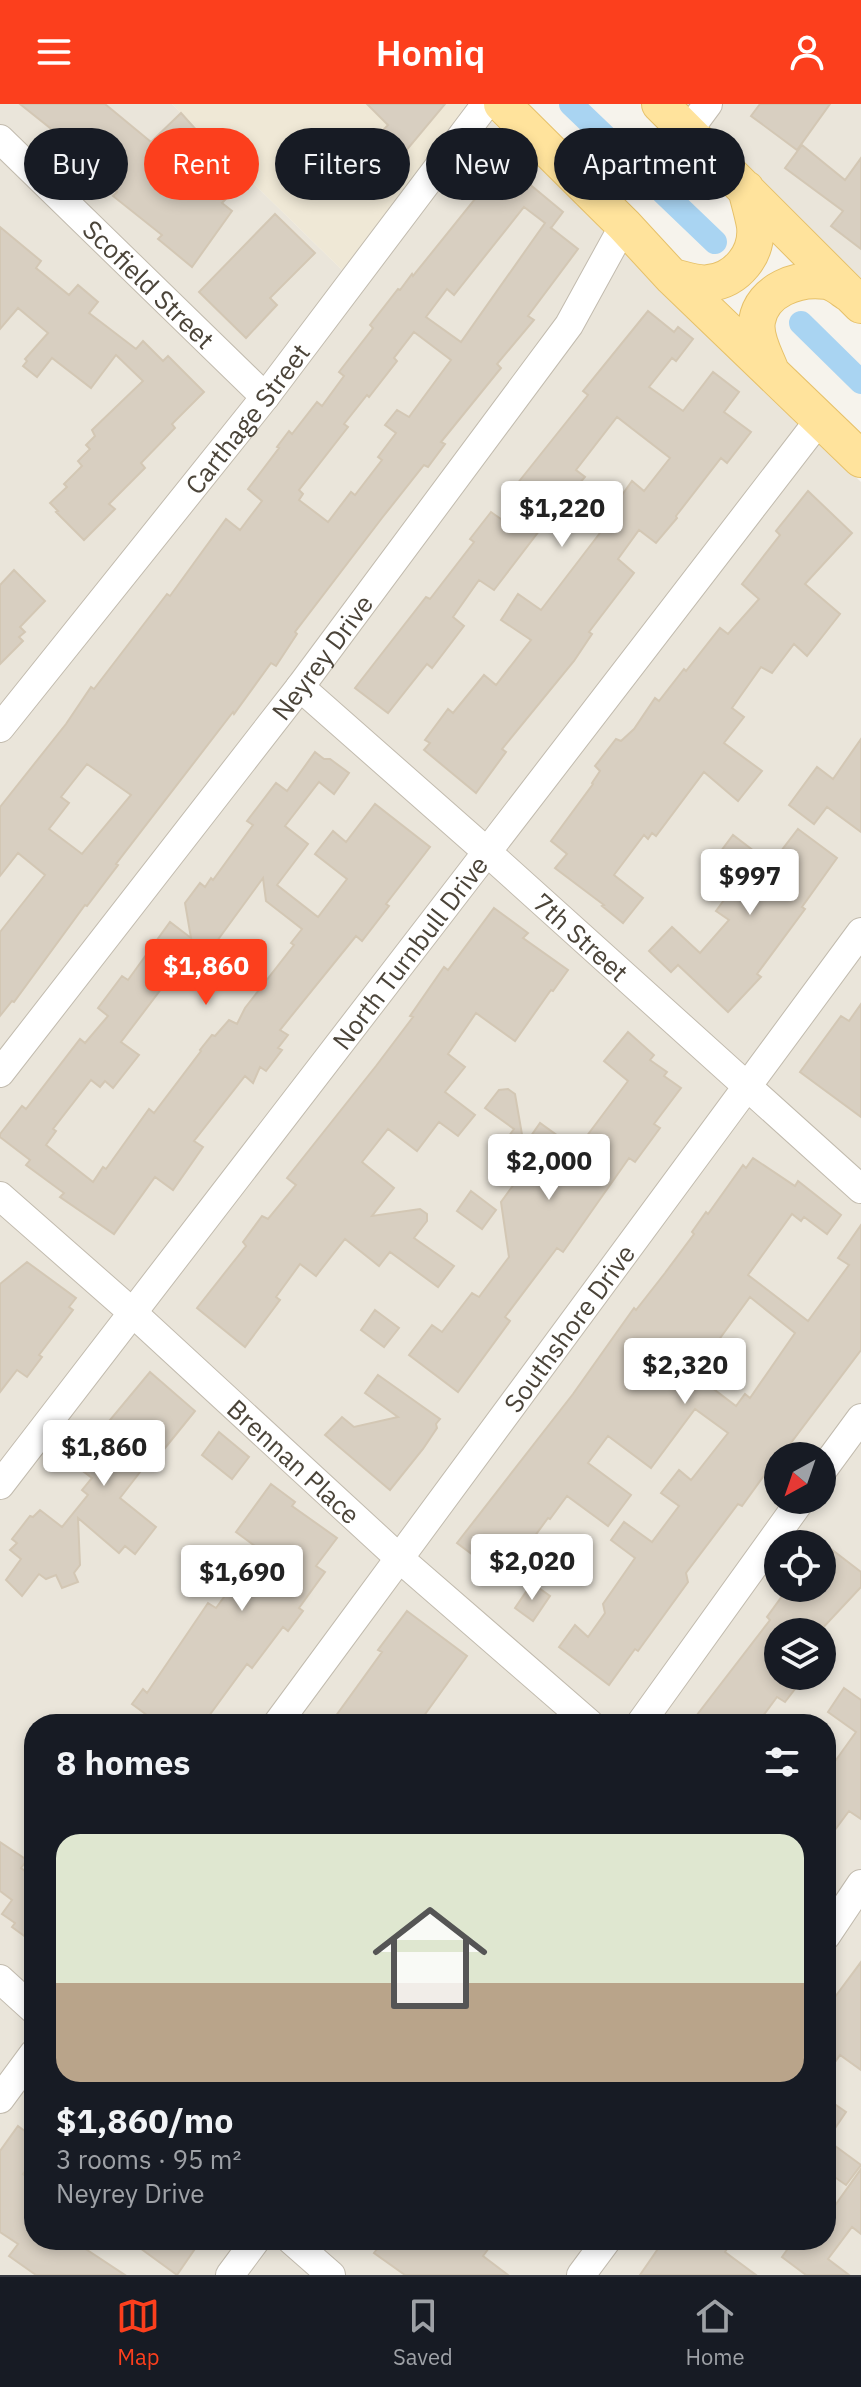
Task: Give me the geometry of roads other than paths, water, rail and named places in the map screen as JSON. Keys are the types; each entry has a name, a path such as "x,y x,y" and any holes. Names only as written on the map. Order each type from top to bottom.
{"main road":[{"path":"502,104 672,277 861,459"},
{"path":"660,104 698,118 746,189 855,299"},
{"path":"672,277 706,284 725,279 741,268 753,250 755,228 746,189"},
{"path":"770,369 757,336 757,320 765,300 787,285 828,281 855,299"}],"street":[{"name":"Carthage Street","path":"4,714 265,397 486,104"},
{"name":"Scofield Street","path":"0,139 265,397"},
{"name":"Neyrey Drive","path":"0,1073 300,687 569,325 624,225"},
{"name":"North Turnbull Drive","path":"0,1485 820,419"},
{"name":"7th Street","path":"300,687 861,1189"},
{"name":"Southshore Drive","path":"284,1714 861,932"},
{"name":"Brennan Place","path":"0,1196 133,1313 399,1558 578,1714"},
{"path":"836,1452 861,1418"},
{"path":"647,1714 791,1514"},
{"path":"836,1921 861,1884"},
{"path":"0,1979 24,2001"},
{"path":"0,2099 24,2067"},
{"path":"230,2275 249,2250"},
{"path":"302,2250 331,2275"},
{"path":"581,2275 600,2250"}],"waterway":[{"path":"571,104 715,242"},
{"path":"801,323 861,382"}]}
